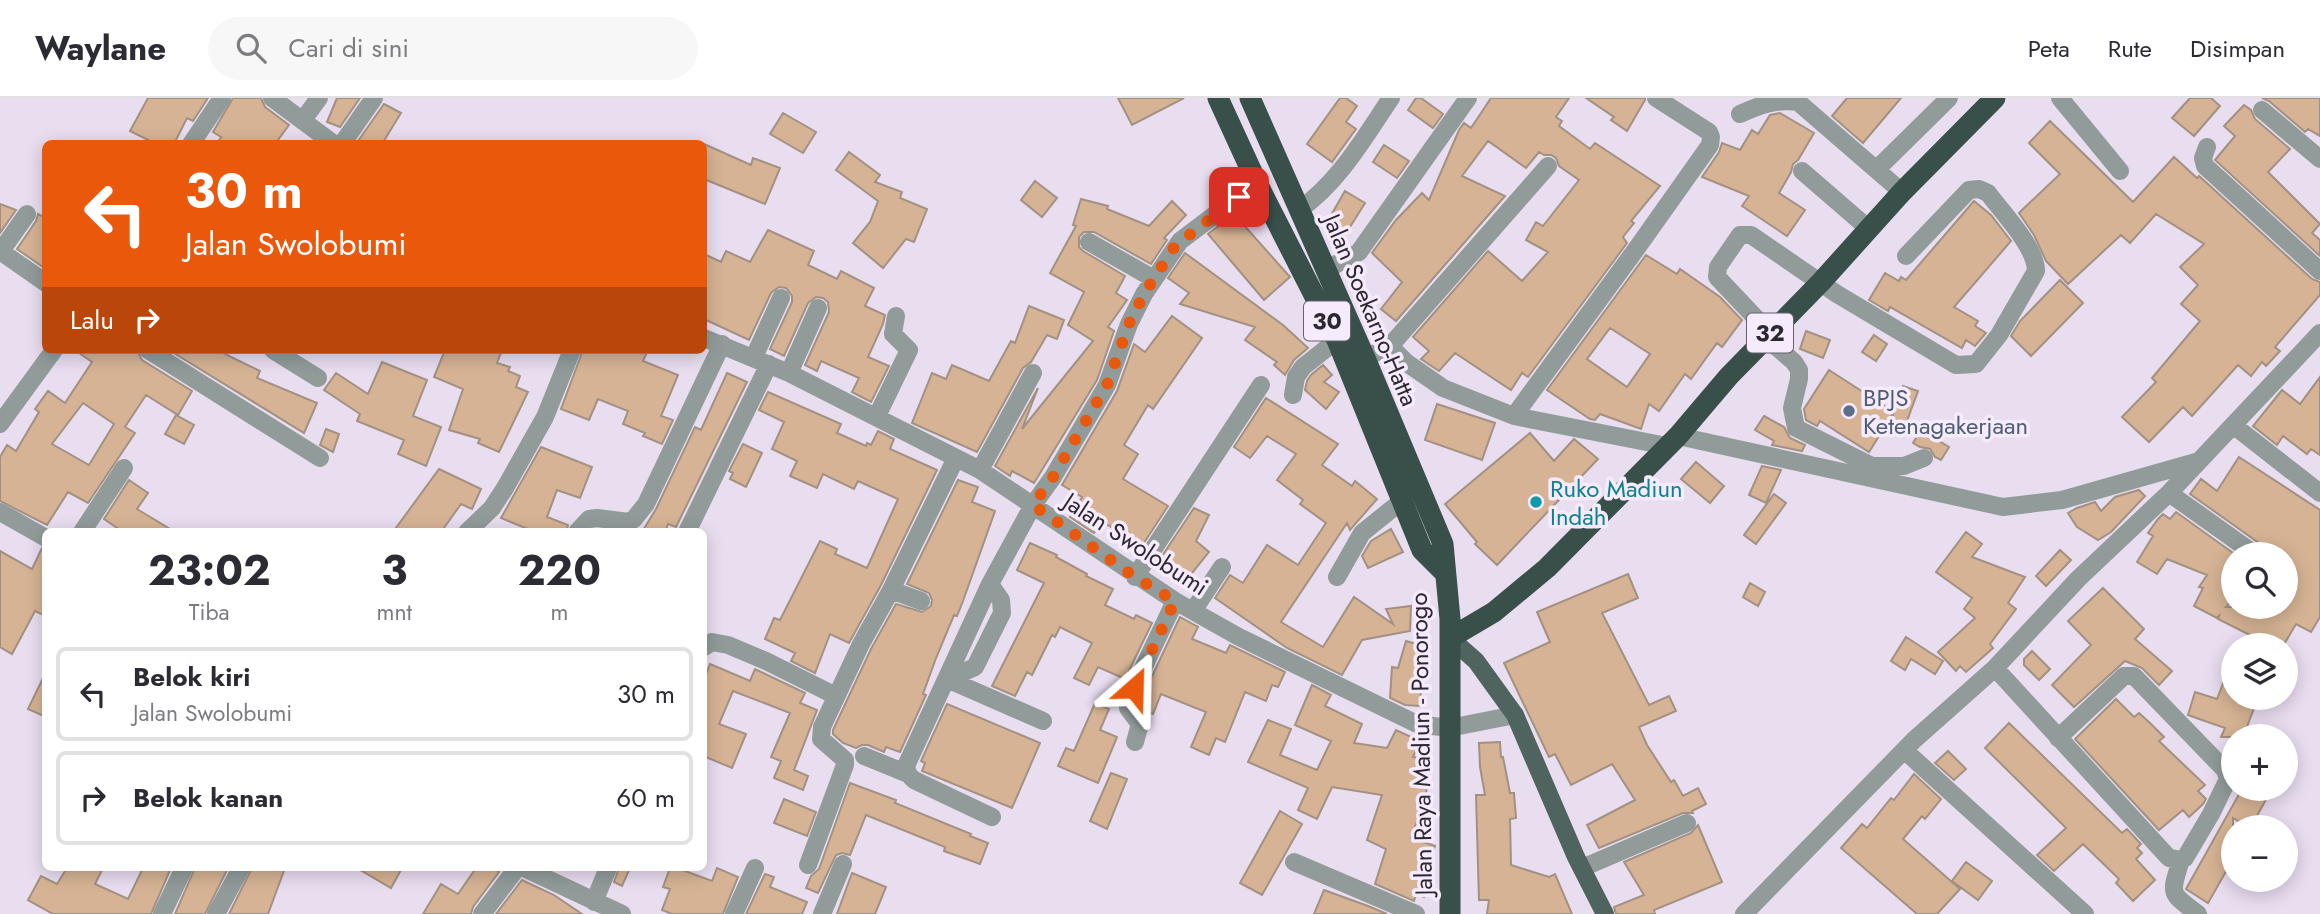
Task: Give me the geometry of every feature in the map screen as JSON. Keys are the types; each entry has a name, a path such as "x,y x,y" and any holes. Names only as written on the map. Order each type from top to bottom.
{"highway":[{"name":"Jalan Soekarno-Hatta","path":"1218,98 1257,183 1336,340 1403,500 1432,547"},
{"name":"Jalan Soekarno-Hatta","path":"1250,98 1365,358 1432,547"},
{"name":"32","path":"1450,638 1493,612 1546,568 1673,441 1768,335 1994,98"},
{"name":"Jalan Raya Madiun - Ponorogo","path":"1432,547 1444,572 1450,638 1450,914"}],"main road":[{"path":"1450,638 1476,661 1515,715 1605,914"}],"street":[{"path":"194,140 222,98"},
{"path":"272,98 329,140"},
{"path":"303,120 318,98"},
{"path":"345,140 374,98"},
{"path":"1299,210 1315,199 1347,164 1391,98"},
{"path":"1326,270 1359,252 1468,98"},
{"path":"1514,415 1710,145 1709,132 1657,98"},
{"path":"1877,169 1949,98"},
{"path":"2060,98 2120,171"},
{"path":"1740,114 1763,103 1799,100 1902,192"},
{"path":"2262,110 2320,159"},
{"path":"2207,147 2203,158 2204,166 2320,271"},
{"path":"1365,358 1390,346 1548,166"},
{"path":"1802,171 1869,229"},
{"path":"949,674 975,667 1002,613 1001,600 990,584 1033,505 1053,477 1107,385 1129,324 1154,279 1180,241 1257,183"},
{"path":"1906,256 1969,190 1979,189 1988,193 2029,248 2035,259 2036,271 1999,335 1976,364 1969,366 1956,365 1821,282 1751,235 1740,235 1736,238 1718,267 1717,277 1799,370 1792,408 1796,428 1872,466 1904,466 1924,458"},
{"path":"27,214 0,251 42,280"},
{"path":"1089,242 1154,279"},
{"path":"689,528 761,360 781,298"},
{"path":"789,373 818,309"},
{"path":"877,416 909,350 893,334 895,316"},
{"path":"1744,914 1904,750 1995,668 2078,579 2169,493 2320,332"},
{"name":"Jalan Swolobumi","path":"707,339 789,373 980,470 1135,577 1175,601 1238,637 1417,724 1449,728 1515,715"},
{"path":"1293,396 1296,377 1303,367 1336,340"},
{"path":"581,528 589,519 597,517 629,522 646,504 722,344"},
{"path":"1390,346 1407,363 1443,388 1514,415 1673,441 2003,507 2062,500 2198,461"},
{"path":"0,424 51,354"},
{"path":"154,354 320,458"},
{"path":"279,354 318,378"},
{"path":"471,528 492,508 505,488 545,417 570,354"},
{"path":"980,470 1033,373"},
{"path":"1135,577 1261,385"},
{"path":"2234,425 2320,493"},
{"path":"808,865 845,765 845,760 821,739 822,727 956,458"},
{"path":"85,528 124,468"},
{"path":"2169,493 2238,542"},
{"path":"1337,577 1362,533 1403,500"},
{"path":"0,512 42,536"},
{"path":"1193,611 1222,568"},
{"path":"891,590 921,601"},
{"path":"1135,741 1140,724 1128,708 1128,700 1175,601"},
{"path":"707,645 712,642 728,645 836,696"},
{"path":"1995,668 2058,738 2169,858 2185,858 2228,779 2228,774 2134,676 2124,676 2058,738"},
{"path":"949,674 1043,721"},
{"path":"908,774 905,766 949,674"},
{"path":"1904,750 2085,914"},
{"path":"864,756 908,774 914,780 992,817"},
{"path":"1582,868 1687,823"},
{"path":"2180,860 2173,891 2175,896 2198,914"},
{"path":"1294,862 1416,914"},
{"path":"821,914 843,864"},
{"path":"734,914 755,868"},
{"path":"162,914 183,871"},
{"path":"216,914 239,871"},
{"path":"482,914 515,871"},
{"path":"530,871 622,914"},
{"path":"594,902 607,871"}],"building":[{"path":"148,98 208,98 193,121 187,118 176,140 148,140 130,131"},
{"path":"233,98 261,98 265,107 289,125 278,140 219,140 221,137 213,132"},
{"path":"337,98 360,98 340,127 327,122"},
{"path":"1118,98 1184,98 1132,125"},
{"path":"1340,98 1346,98 1357,106 1346,122 1356,129 1332,162 1307,144"},
{"path":"1416,98 1421,98 1443,114 1433,128 1408,110"},
{"path":"1491,98 1569,98 1556,117 1562,121 1559,126 1590,149 1595,143 1660,186 1631,221 1634,223 1623,237 1627,243 1528,377 1522,373 1511,390 1455,353 1439,371 1421,359 1429,351 1413,337 1488,251 1522,281 1548,252 1526,240 1536,222 1543,226 1579,180 1559,166 1556,158 1551,155 1539,152 1526,168 1488,141 1462,176 1505,196 1396,321 1381,309 1402,282 1372,253 1396,220 1422,193 1429,200 1459,130 1464,123 1471,128"},
{"path":"1586,98 1645,100 1627,131 1611,120 1614,117"},
{"path":"1847,98 1901,98 1863,143 1832,116"},
{"path":"2190,98 2211,98 2220,106 2194,136 2172,118"},
{"path":"2262,98 2320,98 2320,136 2308,129 2305,132"},
{"path":"384,104 401,113 384,140 359,140"},
{"path":"2244,105 2251,110 2255,119 2290,149 2268,172 2320,224 2312,233 2320,240 2320,256 2215,160 2235,136 2224,126"},
{"path":"783,113 816,132 803,153 770,134"},
{"path":"1780,113 1814,133 1793,164 1779,193 1805,210 1787,236 1742,206 1749,196 1702,177 1722,143 1740,150 1752,130 1758,134 1770,115"},
{"path":"2050,121 2133,202 2174,157 2197,178 2199,176 2312,279 2320,282 2320,295 2275,347 2280,351 2266,366 2262,362 2251,376 2238,365 2192,416 2183,407 2149,442 2122,417 2156,382 2152,378 2200,321 2181,304 2198,285 2180,267 2204,244 2156,214 2130,243 2121,235 2068,284 2046,261 2034,235 2019,213 2060,174 2029,143"},
{"path":"707,145 751,165 753,158 780,168 765,204 707,180"},
{"path":"1384,145 1409,161 1397,178 1373,162"},
{"path":"849,152 880,175 875,182 902,192 900,198 927,209 914,242 906,239 883,268 853,243 870,222 878,201 836,170"},
{"path":"1035,181 1057,198 1042,217 1021,200"},
{"path":"1345,191 1365,203 1345,235 1326,224"},
{"path":"1081,199 1108,206 1107,209 1149,226 1172,201 1186,215 1164,238 1167,240 1151,264 1094,232 1084,232 1079,237 1079,247 1083,251 1125,276 1116,293 1127,300 1108,327 1114,331 1097,380 1034,483 1012,471 1010,476 995,466 1038,388 1022,429 1093,341 1068,325 1084,292 1050,273 1076,226 1073,225"},
{"path":"1974,201 1991,215 2011,241 1954,307 1978,321 1975,326 1986,333 1975,346 1966,340 1962,348 1890,307 1888,311 1869,300 1885,273 1899,281 1901,277 1906,280"},
{"path":"0,204 16,210 0,233"},
{"path":"38,214 42,216 42,266 17,249"},
{"path":"1234,214 1290,277 1264,300 1208,234"},
{"path":"768,230 814,251 808,265 837,279 841,271 874,288 865,306 885,315 868,357 889,366 871,402 852,392 859,378 821,361 817,371 805,365 829,312 828,302 823,298 816,297 808,303 784,356 770,349 792,302 792,296 786,288 779,287 771,293 749,340 707,320 707,255 721,262 726,251 750,262"},
{"path":"1185,253 1283,325 1308,348 1294,360 1285,375 1274,365 1277,362 1245,340 1255,327 1180,304 1189,293 1168,278"},
{"path":"1646,255 1677,274 1680,269 1720,297 1742,320 1722,347 1717,343 1691,379 1685,374 1659,411 1649,404 1641,429 1600,414 1595,420 1590,419 1547,390","holes":["1610,328 1650,354 1627,387 1587,359"]},
{"path":"2060,280 2083,303 2031,356 2011,336 2020,321"},
{"path":"1029,306 1064,320 1057,339 1047,335 1031,362 1023,368 977,452 912,423 932,373 946,379 952,365 989,381 1011,341 1015,343"},
{"path":"1172,316 1202,338 1153,409 1148,405 1124,445 1138,454 1123,479 1168,506 1142,546 1101,521 1094,533 1070,517 1082,497 1062,485 1117,391 1134,344 1145,352"},
{"path":"1806,331 1830,340 1823,358 1800,349"},
{"path":"1874,335 1887,344 1876,361 1862,352"},
{"path":"81,354 139,354 142,360 192,391 178,415 146,395 125,427 135,433 88,503 68,492 47,525 0,501 0,457 7,445 16,451 39,412 35,409 48,391 65,403 92,362","holes":["83,403 114,424 89,465 52,444"]},
{"path":"176,354 225,354 260,371 257,378 317,403 304,433"},
{"path":"443,354 500,354 497,363 510,367 508,371 520,376 516,387 528,392 499,452 478,443 480,439 449,430 463,389 434,377"},
{"path":"582,354 646,354 643,361 678,375 661,416 673,420 662,444 623,424 628,411 598,399 589,420 561,409"},
{"path":"382,362 427,380 413,416 441,427 426,466 398,454 404,440 357,421 360,414 324,390 336,373 368,394"},
{"path":"1323,365 1332,375 1324,382 1339,392 1326,409 1305,390 1311,375"},
{"name":"BPJS Ketenagakerjaan","path":"1829,370 1894,412 1869,452 1820,421 1817,426 1806,420 1804,409"},
{"path":"727,373 747,382 676,527 668,524 666,528 644,528 695,427 701,430"},
{"path":"2320,377 2320,455 2311,449 2307,454 2283,436 2277,445 2253,426 2282,390 2300,404"},
{"path":"1903,386 1918,391 1904,429 1891,421"},
{"path":"768,392 841,424 837,433 866,446 867,443 871,445 878,431 894,439 890,449 937,470 881,585 849,643 830,634 815,673 791,661 795,653 765,639 774,618 780,620 820,541 837,549 835,554 867,568 898,499 858,481 854,489 823,474 817,488 790,476 797,461 772,449 784,422 759,410"},
{"path":"1266,398 1338,444 1322,465 1352,486 1355,481 1377,499 1350,530 1347,523 1281,622 1323,647 1354,597 1393,624 1386,609 1411,606 1410,631 1362,640 1342,675 1287,648 1215,598 1230,575 1243,583 1267,545 1298,565 1326,523 1300,504 1303,500 1277,480 1296,454 1267,436 1250,458 1234,447"},
{"path":"1437,404 1495,423 1482,460 1425,440"},
{"path":"176,415 194,425 184,444 165,434"},
{"path":"1764,416 1784,427 1790,438 1805,445 1802,451 1772,445 1774,441 1755,430"},
{"path":"326,429 339,434 333,452 320,445"},
{"path":"1921,430 1949,447 1941,460 1935,457 1930,449 1913,443"},
{"path":"1530,433 1554,461 1574,439 1598,459 1497,565 1475,544 1477,542 1445,504"},
{"path":"743,444 762,453 746,487 730,479 733,473 729,471"},
{"path":"541,447 592,467 580,498 557,490 547,517 568,525 567,528 525,528 501,518"},
{"path":"2239,457 2320,510 2320,617 2311,632 2296,624 2291,633 2246,633 2218,619 2220,614 2217,618 2194,606 2203,588 2199,587 2207,575 2167,559 2157,574 2137,562 2153,536 2148,533 2158,519 2163,514 2170,519 2176,512 2221,544 2221,619 2298,619 2298,542 2257,542 2190,494 2201,479 2217,491"},
{"path":"1696,462 1724,486 1710,503 1681,479"},
{"path":"1762,466 1781,470 1766,503 1749,495"},
{"path":"439,469 481,489 472,509 461,504 444,528 396,528"},
{"path":"129,480 148,493 137,509 168,528 117,528 104,519"},
{"path":"958,480 978,487 972,502 995,511 957,616 954,615 936,658 923,694 926,695 900,752 886,747 884,752 868,745 856,748 843,743 833,734 833,730 871,649 896,604 922,612 931,606 929,593 907,584"},
{"path":"2139,490 2145,496 2111,532 2098,540 2077,527 2068,513 2095,502 2101,511 2115,497"},
{"path":"1774,494 1786,503 1756,544 1744,535"},
{"path":"1194,508 1209,515 1196,541 1209,552 1184,583 1158,562"},
{"path":"1391,529 1403,552 1368,568 1362,556 1371,541"},
{"path":"1966,532 1982,544 1972,557 2025,577 2008,603 2016,609 1990,644 1993,648 1966,672 1960,666 1956,671 1938,652 1975,618 1964,609 1972,598 1936,572"},
{"path":"1030,543 1057,555 1056,557 1087,574 1086,576 1113,589 1105,605 1134,619 1136,615 1152,623 1125,679 1098,667 1089,685 1074,678 1092,643 1060,627 1055,637 1052,635 1032,675 1027,672 1015,696 992,686 1044,583 1017,570"},
{"path":"42,548 42,614 35,611 12,654 0,647 0,551 32,569"},
{"path":"2060,550 2071,560 2046,586 2036,576"},
{"path":"1628,574 1638,598 1602,613 1649,705 1669,696 1676,711 1639,727 1647,745 1683,796 1698,788 1706,804 1692,811 1693,813 1683,813 1599,848 1587,825 1635,800 1612,764 1571,785 1555,754 1549,757 1504,663 1550,642 1537,612"},
{"path":"1750,583 1765,592 1758,606 1743,597"},
{"path":"2103,588 2144,629 2135,639 2172,671 2159,685 2142,668 2125,661 2074,707 2052,685 2091,645 2068,621"},
{"path":"1180,617 1198,627 1192,639 1226,653 1230,645 1285,672 1278,687 1272,685 1266,701 1245,692 1225,742 1216,738 1209,755 1191,747 1206,712 1161,694 1153,714 1144,711 1139,704"},
{"path":"1906,637 1943,661 1935,674 1911,659 1905,670 1891,661"},
{"path":"1406,641 1423,646 1417,669 1422,669 1420,706 1405,705 1390,698 1392,667 1398,668"},
{"path":"2032,651 2050,669 2039,680 2024,665 2024,659"},
{"path":"710,664 750,681 755,669 805,693 800,703 817,710 794,770 808,776 803,790 774,778 781,761 771,757 790,713 733,691 719,724 746,734 732,768 707,757 707,672"},
{"path":"42,680 42,715 28,709"},
{"path":"1312,685 1331,695 1325,706 1362,724 1354,743 1387,748 1396,730 1420,741 1413,757 1431,760 1425,800 1411,838 1435,846 1428,866 1433,867 1424,897 1416,894 1414,901 1375,884 1386,849 1367,840 1382,795 1332,787 1317,819 1298,810 1308,788 1248,762 1268,720 1291,729 1280,755 1317,770 1331,741 1295,725"},
{"path":"2221,689 2221,710 2253,710 2248,724 2221,724 2221,727 2188,715 2195,692 2217,699"},
{"path":"2116,699 2134,717 2139,713 2150,723 2164,737 2159,741 2205,785 2198,791 2206,799 2189,817 2183,810 2159,830 2075,739"},
{"path":"1095,703 1109,709 1100,730 1117,737 1098,783 1058,766 1066,748 1074,751"},
{"path":"947,704 1040,743 1012,808 922,771 925,763 921,761"},
{"path":"2009,723 2122,833 2127,829 2141,844 2137,848 2142,853 2136,859 2155,880 2133,901 2116,883 2119,879 2083,844 2054,871 2037,855 2066,828 1985,748"},
{"path":"1500,742 1510,793 1514,793 1516,818 1510,819 1511,865 1549,877 1555,874 1572,914 1487,914 1489,900 1479,900 1476,795 1485,795 1479,743"},
{"path":"1948,751 1966,769 1954,780 1935,763"},
{"path":"1111,773 1127,779 1107,829 1090,821"},
{"path":"1914,774 1941,799 1925,819 1922,816 1903,839 1960,889 1937,914 1917,914 1841,848 1862,824 1867,828"},
{"path":"850,783 896,800 895,803 988,843 980,864 944,851 945,847 866,815 850,855 836,855 818,893 806,888 811,876 819,869"},
{"path":"784,799 816,812 807,836 774,823"},
{"path":"2235,801 2265,801 2257,815 2227,815"},
{"path":"1280,811 1302,824 1262,895 1240,883"},
{"path":"1698,825 1722,882 1654,910 1655,914 1616,914 1614,907 1644,895 1624,862 1691,833"},
{"path":"2221,826 2221,880 2208,903 2186,889"},
{"path":"1966,862 1992,881 1978,900 1952,881"},
{"path":"717,868 738,877 723,914 672,914 662,910 670,889 663,887 669,871 685,871 712,881"},
{"path":"65,871 102,871 95,884 128,899 142,871 170,871 151,914 53,914 28,900 41,876 57,884"},
{"path":"194,871 226,871 205,914 175,914"},
{"path":"250,871 284,871 268,914 229,914"},
{"path":"362,871 400,871 391,888"},
{"path":"474,871 499,872 473,907 471,914 423,914 441,884 458,894"},
{"path":"618,871 629,871 622,886 614,882"},
{"path":"852,873 886,887 875,914 837,914"},
{"path":"765,874 774,877 770,887 807,902 802,914 746,914"},
{"path":"522,880 554,895 582,914 496,914"},
{"path":"1324,890 1368,906 1387,914 1314,914"}],"place":[{"name":"BPJS Ketenagakerjaan","path":"1849,411"},
{"name":"Ruko Madiun Indah","path":"1536,502"}],"route":[{"path":"1134,688 1175,601 1135,577 1033,505 1053,477 1107,385 1129,324 1144,294 1175,246 1239,197"}]}
